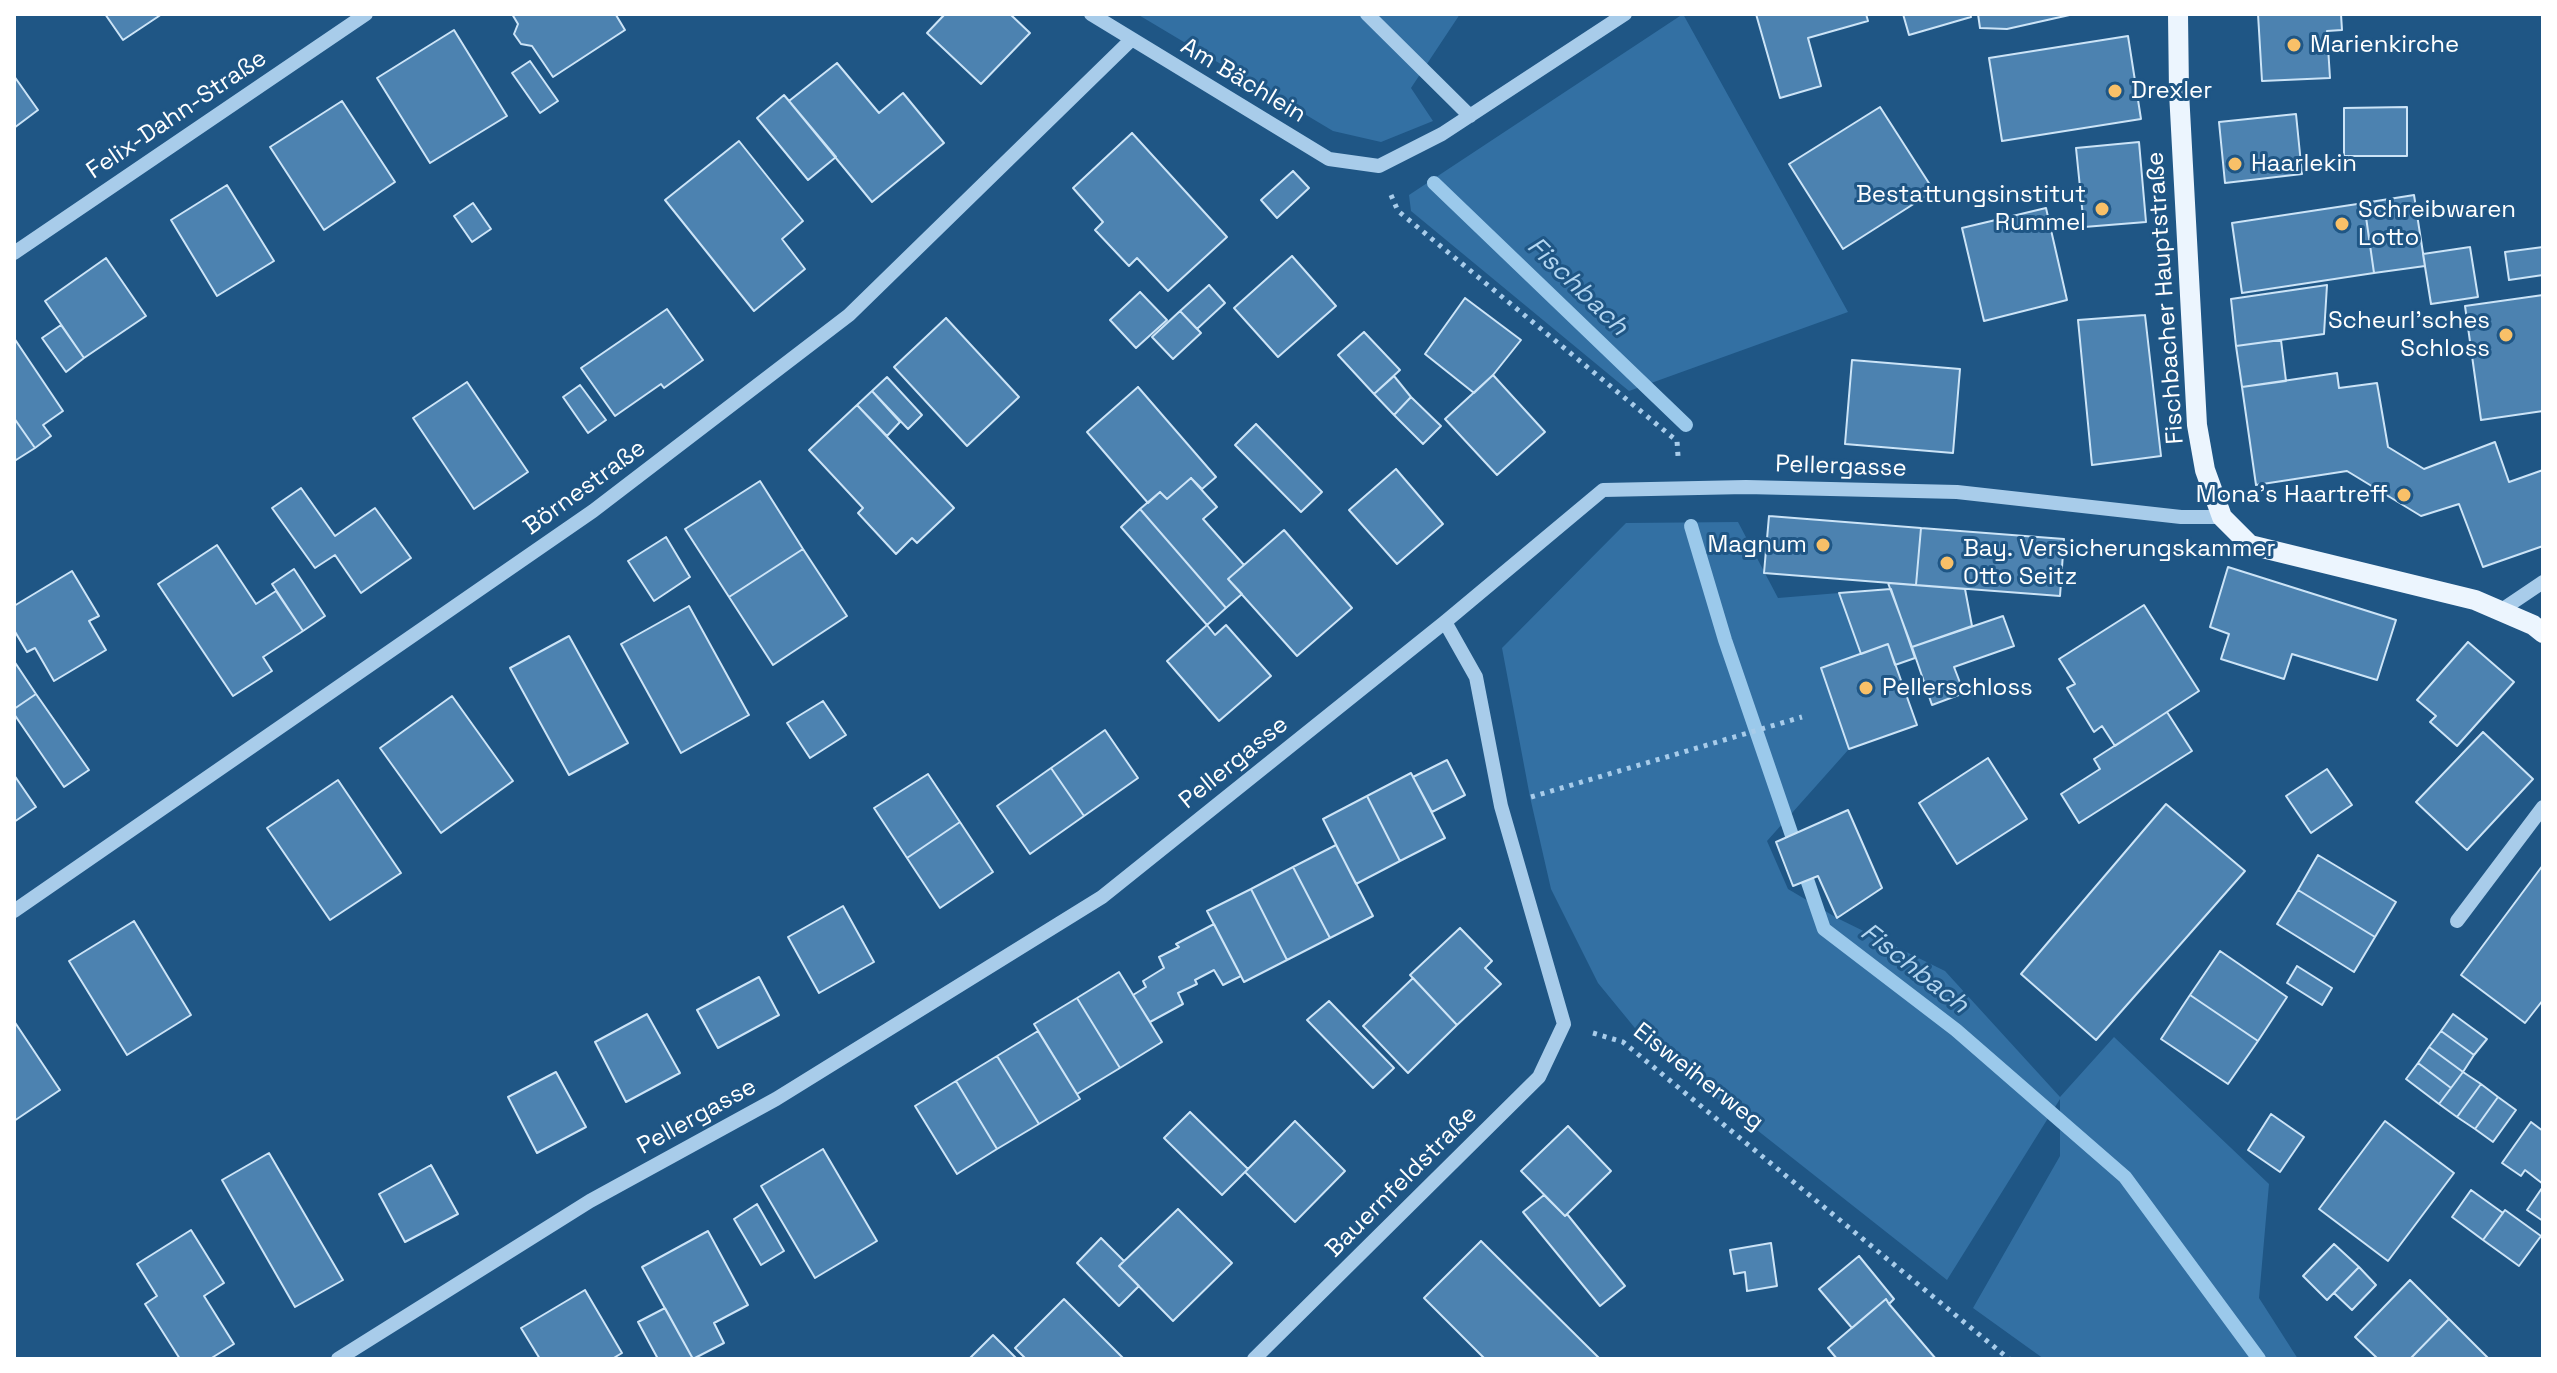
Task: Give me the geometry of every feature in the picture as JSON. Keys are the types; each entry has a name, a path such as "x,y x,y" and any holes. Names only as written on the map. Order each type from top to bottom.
{"main road":[{"name":"Fischbacher Hauptstraße","path":"2178,14 2179,92 2197,425 2205,470 2222,517 2250,545 2475,600 2533,625 2543,633"}],"street":[{"name":"Felix-Dahn-Straße","path":"14,253 366,14"},
{"name":"Am Bächlein","path":"1091,14 1329,159 1379,166"},
{"path":"1367,14 1470,116"},
{"path":"1379,166 1442,134 1625,14"},
{"name":"Börnestraße","path":"14,911 593,511 849,315 1132,39"},
{"name":"Pellergasse","path":"338,1359 590,1201 776,1099 1102,897 1445,622 1603,490 1746,487 1957,492 2181,517 2222,517"},
{"path":"2500,611 2543,582"},
{"path":"1445,622 1476,677 1501,806 1564,1024"},
{"path":"2457,921 2543,807"},
{"name":"Bauernfeldstraße","path":"1254,1359 1539,1077 1564,1024"}],"path":[{"path":"1379,166 1398,211 1677,441 1681,489"},
{"path":"1530,797 1802,717"},
{"name":"Eisweiherweg","path":"1564,1024 1623,1042 2009,1359"}],"shaded area":[{"path":"1137,14 1460,14 1411,88 1433,121 1381,142 1333,131"},
{"path":"1683,14 1848,312 1629,391 1411,211 1409,195"},
{"path":"1738,522 1778,598 1839,593 1861,654 1821,668 1849,749 1767,841 1788,889 1837,918 1945,971 2060,1097 2114,1037 2269,1184 2259,1298 2298,1359 2044,1359 1973,1308 2060,1156 2060,1099 1947,1280 1648,1044 1598,983 1551,889 1502,648 1626,523"}],"building":[{"path":"105,14 162,14 123,40"},
{"path":"512,14 618,14 625,30 553,77 532,46 521,44 514,34 518,24"},
{"path":"945,14 1010,14 1030,33 981,84 927,33"},
{"path":"1756,14 1866,14 1868,21 1808,38 1821,86 1780,98"},
{"path":"1903,14 1970,14 1971,17 1909,35"},
{"path":"1978,14 2074,14 2007,29 1980,28"},
{"name":"Marienkirche","path":"2258,14 2341,14 2342,30 2327,31 2330,78 2262,81"},
{"path":"454,30 507,116 430,163 377,78"},
{"path":"2128,36 2141,119 2002,141 1989,58"},
{"path":"530,61 558,101 540,113 512,73"},
{"path":"837,63 879,113 903,93 944,143 872,202 789,101"},
{"path":"14,76 38,110 14,128"},
{"path":"784,95 836,157 808,180 757,118"},
{"path":"342,101 395,182 324,230 270,147"},
{"path":"1880,107 1934,191 1843,249 1789,164"},
{"path":"2407,107 2407,156 2344,156 2344,108"},
{"path":"2296,114 2302,174 2225,183 2219,122"},
{"path":"1132,133 1227,237 1168,291 1137,258 1129,266 1095,230 1103,222 1073,188"},
{"path":"739,141 803,221 782,239 805,269 754,311 665,200"},
{"path":"2139,142 2146,222 2084,227 2076,148"},
{"path":"1293,171 1309,188 1277,218 1261,200"},
{"path":"227,185 274,261 217,296 171,220"},
{"path":"2414,195 2425,266 2374,273 2364,203"},
{"path":"473,203 491,229 472,242 454,216"},
{"path":"2364,203 2374,273 2242,293 2232,223"},
{"path":"2046,208 2067,300 1984,321 1962,228"},
{"path":"2470,247 2478,297 2431,304 2423,254"},
{"path":"2543,247 2543,275 2509,280 2505,252"},
{"path":"1292,256 1336,306 1278,357 1234,308"},
{"path":"106,258 146,316 84,358 45,301"},
{"path":"1209,285 1225,303 1197,329 1180,311"},
{"path":"2327,285 2324,334 2236,346 2231,299"},
{"path":"1140,292 1167,320 1136,348 1110,320"},
{"name":"Scheurl'sches Schloss","path":"2543,295 2543,411 2481,420 2465,306"},
{"path":"1465,298 1521,340 1474,393 1425,354"},
{"path":"667,309 703,360 664,388 661,384 615,416 581,368"},
{"path":"1180,311 1201,333 1173,359 1152,337"},
{"path":"2145,315 2161,456 2092,465 2078,320"},
{"path":"946,318 1019,397 967,446 894,367"},
{"path":"61,325 84,358 66,372 42,338"},
{"path":"1364,332 1400,370 1374,394 1338,355"},
{"path":"14,338 63,411 43,425 51,436 35,448 14,418"},
{"path":"2281,340 2286,381 2242,387 2236,346"},
{"path":"1852,360 1960,369 1953,453 1845,444"},
{"path":"2337,373 2339,388 2377,383 2388,447 2424,469 2495,442 2509,482 2543,470 2543,546 2483,567 2459,504 2421,516 2347,471 2256,485 2242,387"},
{"path":"1493,375 1545,432 1497,475 1445,419"},
{"path":"1394,376 1411,397 1394,415 1374,394"},
{"path":"887,377 922,415 908,429 872,391"},
{"path":"467,382 528,472 474,509 413,418"},
{"path":"580,385 606,420 588,433 563,397"},
{"path":"1138,387 1216,477 1202,489 1191,478 1167,499 1160,492 1148,503 1087,432"},
{"path":"872,391 900,422 887,436 857,405"},
{"path":"1411,397 1441,426 1423,444 1394,415"},
{"path":"857,405 954,508 917,543 912,538 896,554 858,513 863,508 809,450"},
{"path":"14,418 35,448 16,460 14,458"},
{"path":"1256,424 1322,492 1301,512 1235,445"},
{"path":"1396,469 1443,524 1397,564 1349,510"},
{"path":"1191,478 1217,507 1203,519 1244,565 1228,579 1242,594 1226,608 1140,509 1160,492 1167,499"},
{"path":"760,481 803,549 729,597 685,529"},
{"path":"301,488 335,536 375,508 411,558 361,593 335,555 315,568 272,508"},
{"path":"1140,509 1226,608 1207,625 1121,527"},
{"path":"1769,516 1921,528 1916,585 1764,573"},
{"path":"1921,528 2064,539 2060,596 1916,585"},
{"path":"1284,530 1352,608 1297,656 1228,579"},
{"path":"666,537 690,577 654,601 628,561"},
{"path":"217,545 256,604 276,591 303,631 263,657 272,671 233,696 158,584"},
{"path":"803,549 847,616 773,665 729,597"},
{"path":"2228,567 2396,620 2377,680 2292,654 2284,679 2221,659 2229,634 2210,627"},
{"path":"294,569 325,616 303,631 272,584"},
{"path":"72,571 99,616 89,621 106,650 54,681 35,648 27,652 14,630 14,606"},
{"path":"1888,583 1965,589 1972,626 1912,647"},
{"path":"1891,589 1915,658 1895,665 1888,644 1861,654 1839,593"},
{"path":"2144,605 2199,691 2115,746 2102,726 2094,732 2067,688 2075,684 2059,659"},
{"path":"689,606 749,715 681,753 621,644"},
{"path":"2003,616 2014,646 1954,667 1964,693 1932,705 1912,647"},
{"path":"1207,625 1215,635 1226,625 1271,676 1219,721 1167,661"},
{"path":"569,636 628,743 569,775 510,668"},
{"path":"2468,642 2514,682 2457,746 2430,722 2436,716 2417,700"},
{"name":"Pellerschloss","path":"1888,644 1917,725 1849,749 1821,668"},
{"path":"14,661 36,694 14,709"},
{"path":"36,694 89,770 64,787 14,714 14,709"},
{"path":"452,696 513,781 441,833 380,748"},
{"path":"823,701 846,735 810,758 787,723"},
{"path":"2167,712 2192,751 2079,823 2061,794 2100,769 2094,759"},
{"path":"1105,730 1138,778 1084,816 1051,768"},
{"path":"2483,732 2533,779 2467,850 2416,802"},
{"path":"1988,758 2027,819 1957,864 1919,803"},
{"path":"1447,760 1465,795 1432,812 1413,777"},
{"path":"1051,768 1084,816 1030,854 997,806"},
{"path":"2327,769 2352,805 2311,833 2286,796"},
{"path":"1411,773 1445,838 1400,861 1367,796"},
{"path":"928,774 960,822 907,858 874,808"},
{"path":"14,775 36,807 14,822"},
{"path":"338,780 401,873 330,920 267,828"},
{"path":"1367,796 1400,861 1356,884 1323,819"},
{"path":"2166,804 2245,871 2096,1040 2021,974"},
{"path":"1848,810 1882,888 1837,918 1818,876 1793,886 1776,842"},
{"path":"960,822 993,872 940,908 907,858"},
{"path":"1336,845 1373,916 1330,938 1293,867"},
{"path":"2318,855 2396,902 2375,937 2298,890"},
{"path":"2543,865 2543,1000 2525,1023 2461,975"},
{"path":"1293,867 1330,938 1287,960 1251,889"},
{"path":"1251,889 1287,960 1244,982 1207,911"},
{"path":"2298,890 2375,937 2354,972 2277,924"},
{"path":"843,906 874,962 819,993 788,937"},
{"path":"134,921 191,1015 127,1055 69,961"},
{"path":"1214,924 1241,976 1223,985 1214,970 1195,980 1197,984 1178,993 1183,1004 1150,1022 1133,995 1146,987 1143,981 1164,968 1159,957 1179,947 1176,944"},
{"path":"1460,928 1492,961 1485,968 1501,984 1457,1025 1410,975"},
{"path":"2220,951 2287,997 2258,1041 2190,995"},
{"path":"2297,966 2332,988 2322,1005 2287,983"},
{"path":"1119,972 1162,1042 1120,1068 1077,998"},
{"path":"759,977 779,1015 718,1048 697,1010"},
{"path":"1413,978 1457,1025 1408,1073 1363,1026"},
{"path":"2190,995 2258,1041 2228,1084 2161,1039"},
{"path":"1077,998 1120,1068 1077,1094 1034,1024"},
{"path":"1329,1001 1394,1068 1373,1088 1307,1020"},
{"path":"647,1014 680,1073 626,1102 595,1042"},
{"path":"2453,1014 2487,1039 2474,1055 2441,1031"},
{"path":"14,1021 60,1090 14,1121"},
{"path":"1038,1031 1080,1099 1039,1124 997,1056"},
{"path":"2441,1031 2474,1055 2463,1072 2429,1047"},
{"path":"2429,1047 2463,1072 2451,1088 2418,1063"},
{"path":"997,1056 1039,1124 997,1149 956,1081"},
{"path":"2418,1063 2451,1088 2439,1104 2406,1079"},
{"path":"556,1072 586,1127 537,1153 508,1097"},
{"path":"2463,1072 2481,1084 2457,1117 2439,1104"},
{"path":"956,1081 997,1149 957,1174 915,1106"},
{"path":"2481,1084 2498,1097 2475,1129 2457,1117"},
{"path":"2498,1097 2516,1110 2493,1142 2475,1129"},
{"path":"1190,1112 1248,1169 1222,1195 1164,1138"},
{"path":"2271,1114 2304,1137 2280,1172 2248,1150"},
{"path":"1295,1121 1345,1171 1295,1222 1245,1172"},
{"path":"2385,1121 2454,1173 2388,1261 2319,1209"},
{"path":"2531,1122 2543,1131 2543,1184 2525,1170 2521,1176 2502,1163"},
{"path":"1568,1126 1611,1171 1565,1216 1521,1171"},
{"path":"823,1149 877,1241 815,1278 761,1186"},
{"path":"269,1153 343,1280 295,1307 222,1180"},
{"path":"431,1165 458,1214 405,1242 379,1194"},
{"path":"2543,1189 2543,1221 2527,1210"},
{"path":"2471,1190 2503,1213 2483,1240 2452,1217"},
{"path":"1544,1195 1565,1216 1567,1214 1625,1286 1600,1306 1523,1212"},
{"path":"757,1204 784,1251 761,1265 734,1219"},
{"path":"1178,1209 1232,1263 1173,1321 1119,1266"},
{"path":"2505,1210 2541,1236 2519,1266 2483,1240"},
{"path":"191,1230 224,1283 204,1296 234,1344 210,1359 180,1359 145,1304 157,1296 137,1264"},
{"path":"708,1231 748,1305 714,1323 724,1343 693,1359 642,1267"},
{"path":"1101,1238 1124,1261 1119,1266 1139,1286 1119,1306 1077,1263"},
{"path":"1481,1241 1600,1359 1485,1359 1424,1298"},
{"path":"1771,1243 1777,1286 1747,1291 1745,1272 1734,1274 1730,1250"},
{"path":"2334,1244 2359,1267 2327,1300 2303,1276"},
{"path":"1859,1256 1894,1299 1889,1304 1886,1299 1852,1328 1819,1289"},
{"path":"2359,1267 2376,1285 2352,1310 2334,1293"},
{"path":"2410,1280 2449,1319 2410,1359 2378,1359 2355,1337"},
{"path":"585,1290 622,1353 612,1359 540,1359 521,1328"},
{"path":"1064,1299 1124,1359 1026,1359 1015,1348"},
{"path":"1886,1299 1936,1359 1837,1359 1828,1348"},
{"path":"665,1308 693,1359 658,1359 638,1322"},
{"path":"2449,1319 2489,1359 2410,1359"},
{"path":"993,1335 1017,1359 969,1359"}],"waterway":[{"name":"Fischbach","path":"1434,183 1686,425"},
{"name":"Fischbach","path":"1691,526 1725,640 1824,929 1956,1030 2125,1177 2259,1359"}],"place":[{"name":"Marienkirche","path":"2294,45"},
{"name":"Drexler","path":"2115,91"},
{"name":"Haarlekin","path":"2235,164"},
{"name":"Bestattungsinstitut Rummel","path":"2102,209"},
{"name":"Schreibwaren Lotto","path":"2342,224"},
{"name":"Scheurl'sches Schloss","path":"2506,335"},
{"name":"Mona's Haartreff","path":"2404,495"},
{"name":"Magnum","path":"1823,545"},
{"name":"Bay. Versicherungskammer Otto Seitz","path":"1947,563"},
{"name":"Pellerschloss","path":"1866,688"}]}
